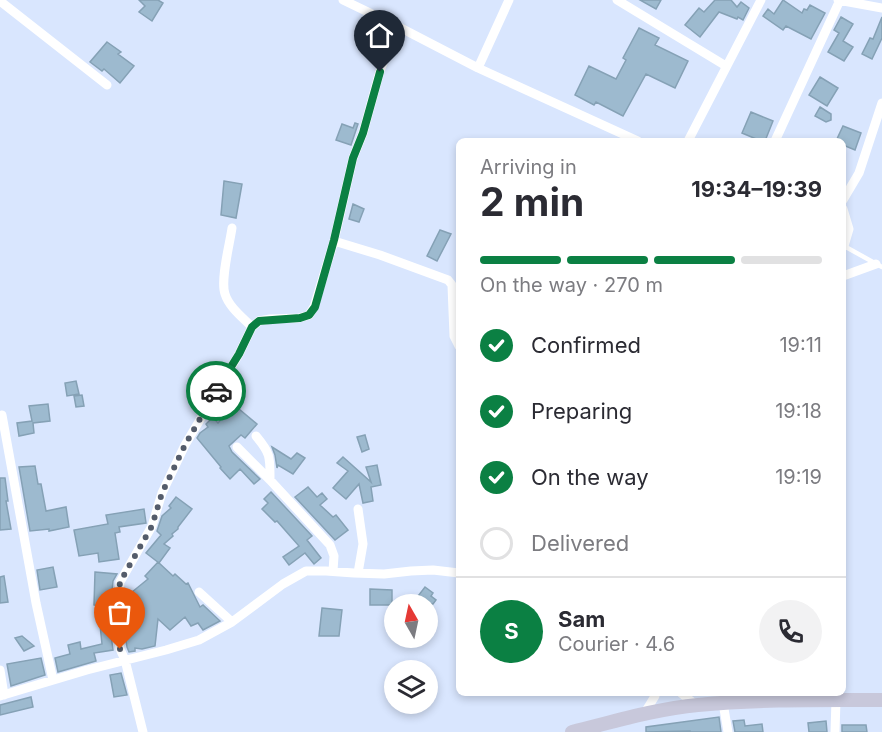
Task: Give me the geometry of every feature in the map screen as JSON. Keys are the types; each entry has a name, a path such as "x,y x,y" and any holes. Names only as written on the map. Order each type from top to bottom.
{"street":[{"path":"343,0 478,69 631,138"},
{"path":"478,69 509,0"},
{"path":"617,0 726,66"},
{"path":"690,138 761,0"},
{"path":"776,138 839,0 882,8"},
{"path":"0,1 107,86"},
{"path":"143,732 125,660 120,649 118,603 120,582 152,526 162,493 185,445 239,354 252,327 259,321 300,318 309,315 315,307 334,240 353,158 396,26"},
{"path":"846,195 859,173 878,130 882,103"},
{"path":"846,219 849,229 846,239"},
{"path":"232,228 224,292 230,304 252,327"},
{"path":"334,240 447,280 452,285 456,340"},
{"path":"846,275 879,266"},
{"path":"3,415 36,603 53,680"},
{"path":"256,436 267,449 270,459 270,480"},
{"path":"237,447 330,545 334,556 333,571"},
{"path":"358,509 363,544 358,573"},
{"path":"0,670 2,695 199,640 232,622 306,571 384,574 433,570 456,573"},
{"path":"199,592 232,622"},
{"path":"644,714 656,696"},
{"path":"685,696 696,705"},
{"path":"835,732 836,700"},
{"path":"572,732 644,714 696,705 739,701 882,700"},
{"path":"723,703 728,732"}],"lane":[{"path":"846,247 879,266"}],"building":[{"path":"139,0 158,0 163,3 152,21 139,12 145,6"},
{"path":"640,0 661,0 656,9"},
{"path":"715,0 731,0 737,7 741,2 749,8 743,20 719,12 700,37 685,25 699,8 704,12"},
{"path":"783,0 802,13 810,5 825,13 811,39 786,26 783,30 763,16 768,9 774,14"},
{"path":"841,17 853,24 843,41 853,47 844,61 828,52 839,33 834,30"},
{"path":"882,17 882,38 872,59 862,54 870,38 873,39"},
{"path":"639,28 659,38 655,45 688,61 675,88 646,74 623,116 596,102 594,105 575,95 589,66 616,79 626,60 623,58"},
{"path":"107,42 121,52 118,54 134,66 120,83 104,69 102,71 90,62"},
{"path":"820,77 838,88 827,106 809,95"},
{"path":"820,107 831,114 831,120 826,122 815,116"},
{"path":"751,112 773,121 766,138 754,138 742,133"},
{"path":"355,123 358,124 351,145 336,140 342,124 353,128"},
{"path":"843,126 861,133 855,150 846,146 846,138 837,138"},
{"path":"224,181 242,184 236,218 221,215"},
{"path":"353,204 364,209 359,222 349,219"},
{"path":"440,230 451,234 437,261 427,256"},
{"path":"76,381 79,394 67,396 65,383"},
{"path":"82,395 84,406 76,407 74,396"},
{"path":"48,404 50,421 33,423 34,433 19,436 17,423 32,421 29,406"},
{"path":"233,404 257,424 245,438 241,435 229,446 232,452 260,479 254,484 240,469 230,479 197,438 208,427 206,424 213,417 218,423"},
{"path":"365,435 369,449 362,452 357,437"},
{"path":"272,447 291,459 297,453 305,458 293,474 278,465 277,468"},
{"path":"343,457 371,482 366,467 377,465 381,485 371,487 373,501 363,503 359,484 346,499 333,488 348,471 337,463"},
{"path":"35,466 46,511 66,507 69,527 49,531 49,529 30,531 19,467"},
{"path":"0,478 5,478 11,529 0,530"},
{"path":"308,487 317,497 322,493 327,499 320,505 333,517 336,515 348,530 335,540 295,497"},
{"path":"271,492 312,536 307,540 321,558 314,564 305,553 289,565 283,557 299,546 277,521 275,522 262,509 268,503 264,499"},
{"path":"176,497 192,509 172,534 173,536 164,544 170,548 159,563 146,553 161,535 157,531 162,516 171,508 169,506"},
{"path":"144,509 146,523 119,527 120,532 115,533 119,559 99,562 98,553 79,556 74,530 108,524 106,515"},
{"path":"158,562 173,576 175,574 186,584 188,583 200,607 203,605 220,621 203,630 198,623 191,626 185,617 170,630 158,619 155,646 135,648 135,651 129,652 125,635 125,611 134,611 133,603 141,603 132,592 148,579 145,576"},
{"path":"53,567 57,587 40,590 37,570"},
{"path":"95,572 117,574 113,581 111,602 113,650 94,653 96,661 58,672 55,658 70,654 68,645 80,642 81,649 102,644 98,606 94,605"},
{"path":"4,576 8,602 0,603 0,577"},
{"path":"425,587 433,593 432,594 420,594"},
{"path":"370,589 392,590 392,594 384,594 384,605 370,605"},
{"path":"322,608 342,610 339,636 319,636"},
{"path":"22,636 34,646 24,651 15,638"},
{"path":"41,658 45,675 11,686 7,664"},
{"path":"121,673 127,695 114,697 110,675"},
{"path":"31,697 33,707 0,715 0,705"},
{"path":"719,717 721,732 646,732 646,727"},
{"path":"744,720 745,726 762,724 763,732 735,732 733,721"},
{"path":"826,721 827,732 809,732 808,723"},
{"path":"842,725 866,725 867,732 842,732"}],"way so far":[{"path":"120,649 118,635 120,582 152,526 162,493 185,445 216,391"}],"route":[{"path":"216,391 239,354 252,327 259,321 300,318 309,315 315,307 334,240 353,158 363,133 380,72"}]}
